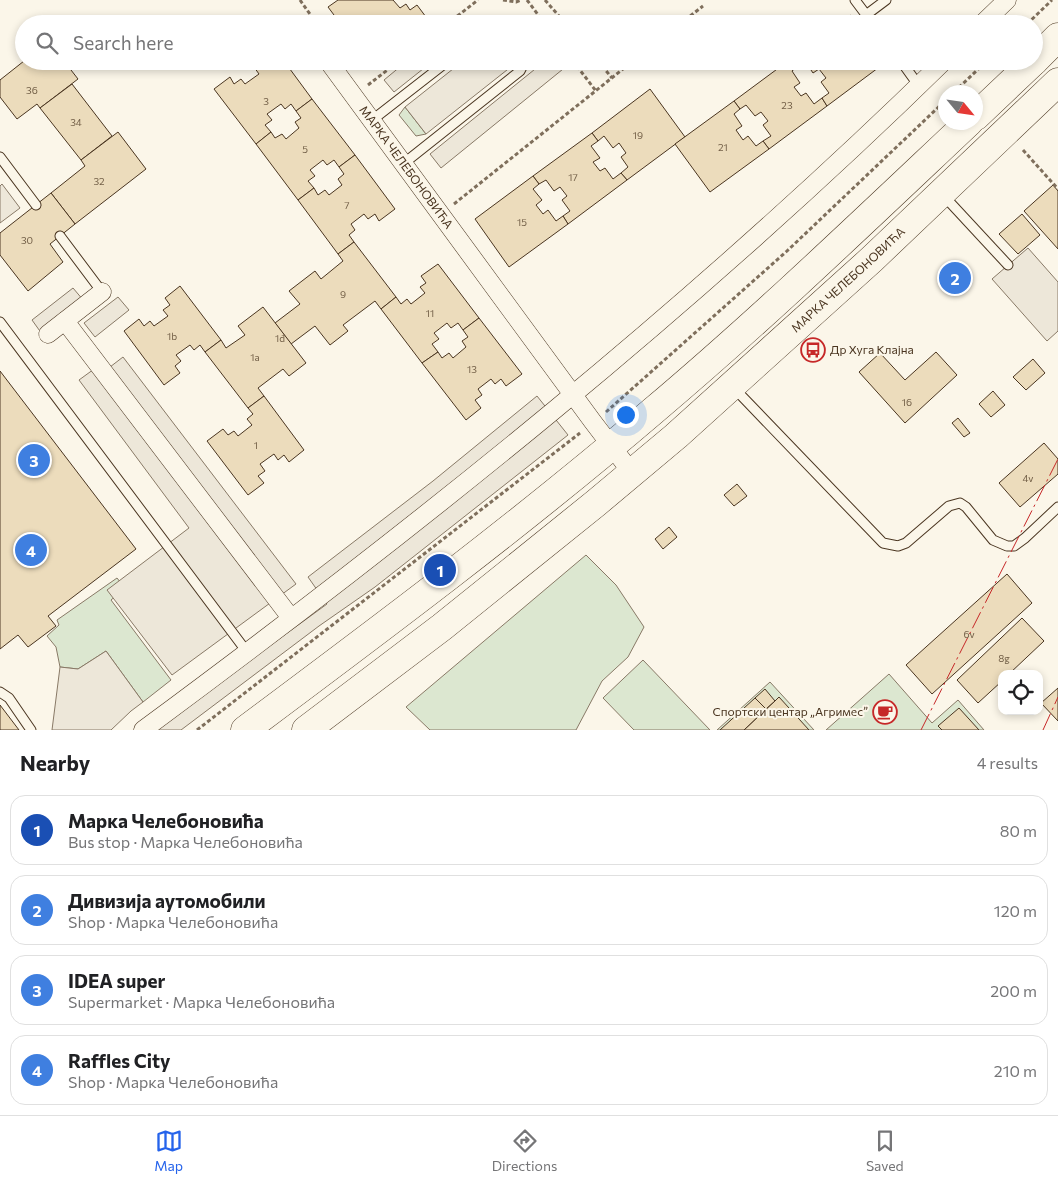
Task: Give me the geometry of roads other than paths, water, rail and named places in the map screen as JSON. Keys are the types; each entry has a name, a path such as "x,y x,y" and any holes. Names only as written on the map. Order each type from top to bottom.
{"main road":[{"path":"1043,52 1058,37"},
{"path":"983,109 1025,70"},
{"name":"МАРКА ЧЕЛЕБОНОВИЋА","path":"306,730 442,627 632,472 732,386 872,259 1058,82"},
{"path":"245,730 431,591 655,410 829,254 961,130"}],"street":[{"path":"991,15 1007,0"},
{"name":"МАРКА ЧЕЛЕБОНОВИЋА","path":"334,70 632,472"},
{"path":"143,730 437,506 574,395 715,275 935,70"},
{"path":"48,334 102,292"},
{"path":"65,321 291,618"}],"lane":[{"path":"855,0 866,15 886,0"},
{"path":"371,121 436,70"},
{"path":"907,70 919,86"},
{"path":"403,164 520,71"},
{"path":"0,157 36,205"},
{"path":"941,193 1008,265"},
{"path":"60,236 102,292"},
{"path":"0,322 247,652"},
{"path":"732,386 883,543 898,546 906,543 949,506 960,503 966,507 994,540 1007,546 1014,546 1058,507"},
{"path":"0,692 9,698 31,730"}],"place":[{"name":"Дивизија аутомобили","path":"955,278"},
{"name":"Др Хуга Клајна","path":"813,350"},
{"name":"IDEA super","path":"34,460"},
{"name":"Raffles City","path":"31,550"},
{"name":"Марка Челебоновића","path":"440,570"},
{"name":"Спортски центар „Агримес”","path":"885,712"}]}
